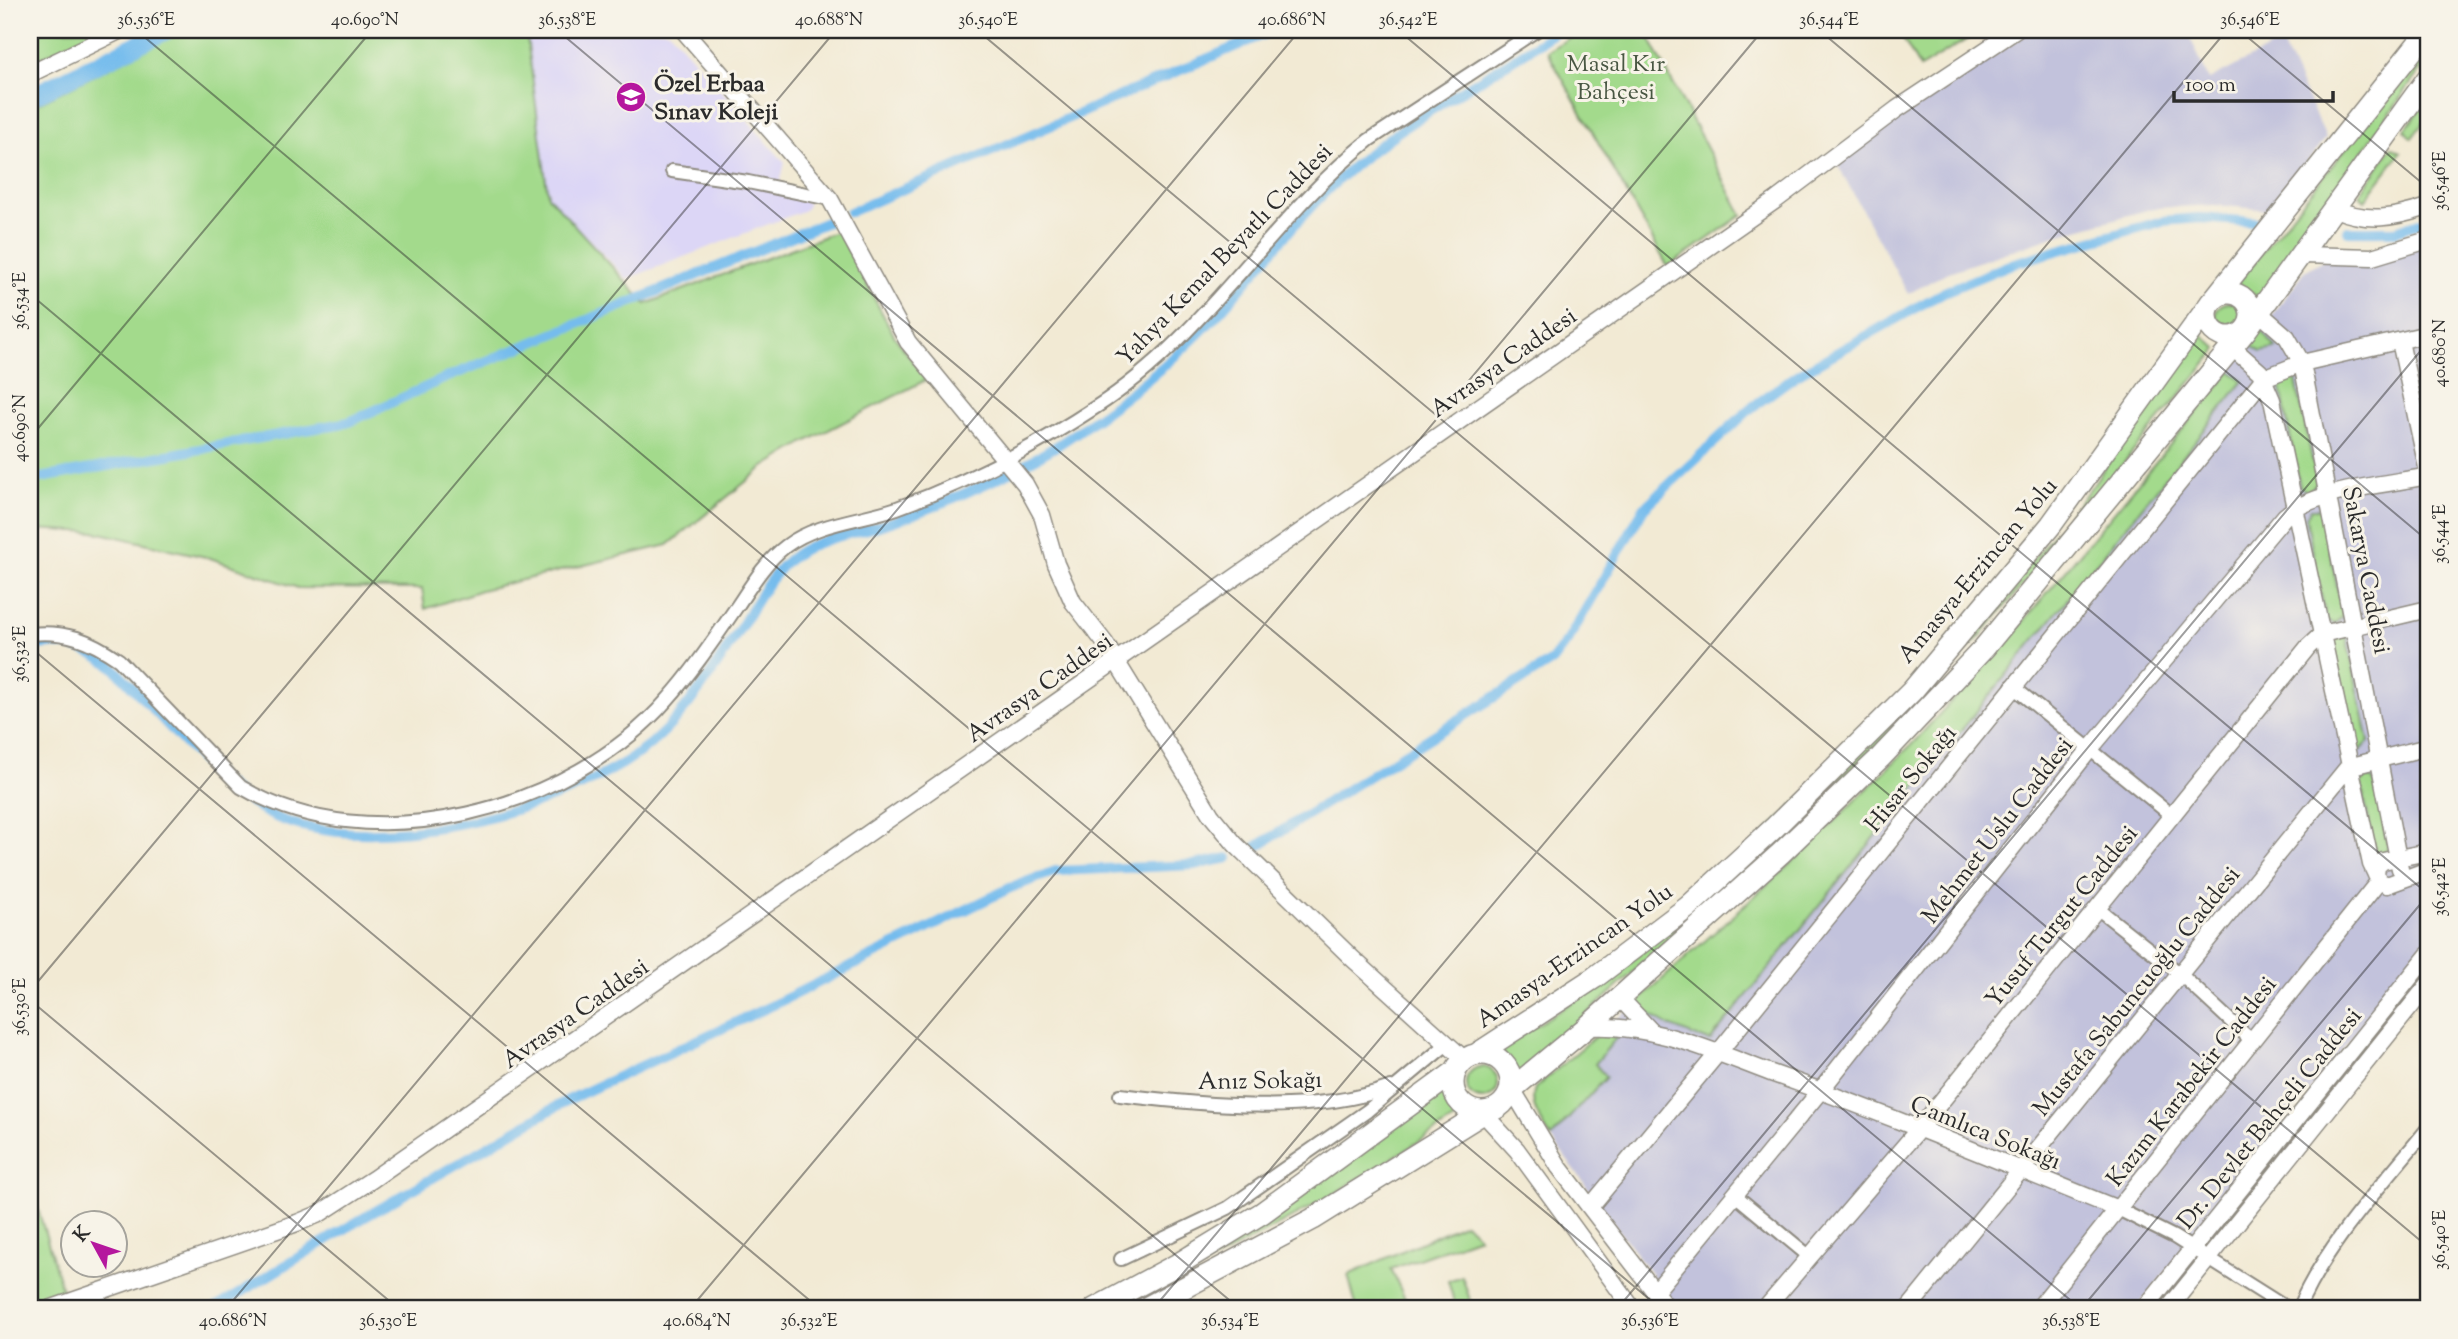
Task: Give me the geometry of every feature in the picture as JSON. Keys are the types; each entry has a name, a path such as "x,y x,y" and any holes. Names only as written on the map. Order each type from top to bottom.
{"highway":[{"name":"Amasya-Erzincan Yolu","path":"1094,1309 1180,1264 1262,1213 1466,1062 1603,972 1688,907 1775,827 1888,716 1954,643 2052,524 2210,304 2428,32"},
{"path":"2253,307 2228,293 2210,304 2209,324 2225,341 2246,330 2253,307 2302,255 2428,78"},
{"name":"Amasya-Erzincan Yolu","path":"1511,1089 1620,998 1821,816 1940,696 2088,524 2225,341"},
{"path":"1144,1309 1313,1219 1483,1113 1502,1106 1511,1089 1511,1078 1503,1062 1491,1055 1466,1062 1453,1084 1457,1099 1468,1109 1483,1113"}],"street":[{"path":"30,74 121,30"},
{"path":"683,30 830,199 908,342 1025,484 1042,515 1056,564 1073,602 1116,660 1189,784 1226,834 1353,959 1466,1062"},
{"name":"Yahya Kemal Beyatlı Caddesi","path":"30,634 66,634 100,646 119,660 241,787 265,801 329,820 365,823 458,816 539,791 595,762 643,726 690,672 764,567 789,544 826,528 865,518 929,495 1006,458 1098,406 1154,362 1219,298 1320,182 1368,140 1536,30"},
{"name":"Avrasya Caddesi","path":"49,1309 297,1223 331,1206 722,938 1776,200 1897,109 2017,30"},
{"path":"672,171 748,182 830,199"},
{"path":"2335,209 2362,218 2383,219 2428,207"},
{"path":"2302,255 2372,257 2428,240"},
{"name":"Sakarya Caddesi","path":"2253,307 2287,337 2302,363 2355,624 2396,867"},
{"path":"2264,378 2302,363 2428,334"},
{"path":"2225,341 2264,378 2295,506 2369,857 2378,878 2391,885 2396,867 2428,852"},
{"path":"2295,506 2428,474 2400,341"},
{"name":"Hisar Sokağı","path":"1590,1207 1718,1053 2264,378"},
{"name":"Mehmet Uslu Caddesi","path":"1655,1292 1821,1090 2090,749 2295,506"},
{"path":"2322,634 2355,624 2428,610"},
{"name":"Yusuf Turgut Caddesi","path":"1765,1309 1919,1129 2171,814 2322,634"},
{"path":"2012,687 2171,814"},
{"path":"2348,767 2428,747"},
{"name":"Mustafa Sabuncuoğlu Caddesi","path":"1908,1309 2348,767"},
{"name":"Kazım Karabekir Caddesi","path":"2038,1309 2378,878 2377,866 2396,867"},
{"path":"2396,867 2428,870"},
{"path":"2097,908 2179,972 2251,1041"},
{"name":"Dr. Devlet Bahçeli Caddesi","path":"2144,1309 2428,955"},
{"name":"Dr. Devlet Bahçeli Caddesi","path":"2168,1309 2428,985"},
{"name":"Çamlıca Sokağı","path":"1620,998 1651,1031"},
{"name":"Çamlıca Sokağı","path":"1587,1027 1651,1031 1718,1053 1821,1090 2022,1170 2118,1209 2193,1248 2288,1309"},
{"path":"1121,1259 1228,1209 1323,1143 1447,1044"},
{"name":"Anız Sokağı","path":"1121,1095 1211,1104 1280,1105 1358,1096 1400,1083"},
{"path":"1511,1089 1551,1155 1668,1309"},
{"path":"1483,1113 1524,1158 1633,1309"},
{"path":"2298,1309 2308,1284 2328,1254 2427,1134"},
{"path":"1735,1195 1810,1257"}],"shaded area":[{"name":"Özel Erbaa Sınav Koleji","path":"526,30 668,30 785,163 777,192 809,203 805,210 627,279 548,196"},
{"path":"2032,30 2187,30 2209,80 2281,42 2326,138 2270,210 2215,205 2154,208 2053,236 1946,273 1908,294 1836,162"},
{"path":"2428,239 2428,942 2136,1309 1677,1309 1551,1138 1534,1107 1532,1096 1535,1088 1637,1002 1653,1017 1666,1024 1710,1041 2243,382 2231,371 2305,271 2338,251 2357,253"}],"green space":[{"path":"30,30 100,30 30,63"},
{"path":"185,30 526,30 548,196 646,304 838,231 895,337 926,380 805,442 764,467 668,545 481,590 425,609 422,589 298,588 210,558 96,532 30,529 30,107"},
{"name":"Masal Kır Bahçesi","path":"1583,30 1645,30 1742,215 1668,267 1547,51"},
{"path":"1898,30 1982,30 1920,68"},
{"path":"2428,47 2428,59 2259,298 2237,283"},
{"path":"2428,98 2428,116 2412,138 2405,130"},
{"path":"2392,147 2401,152 2365,200 2359,195"},
{"path":"2230,302 2240,306 2244,316 2240,326 2230,330 2220,326 2216,316 2220,306"},
{"path":"2260,329 2276,348 2261,352 2249,344"},
{"path":"2200,332 2218,349 1983,633 1805,818 1519,1075 1499,1050 1624,968 1979,627 2089,490"},
{"path":"2231,371 2244,381 1710,1041 1670,1026 1644,1010 1637,1002 1809,847 1912,744 2013,634"},
{"path":"2285,377 2294,377 2296,381 2317,483 2308,492 2300,487 2280,384"},
{"path":"2311,509 2320,509 2322,513 2343,616 2335,624 2326,619 2306,517"},
{"path":"2346,635 2369,742 2360,750 2352,745 2332,643 2334,638"},
{"path":"2369,777 2375,782 2388,849 2380,857 2376,855 2361,782"},
{"path":"1598,1034 1617,1037 1595,1064 1606,1077 1551,1138 1535,1108 1535,1088"},
{"path":"1482,1067 1493,1072 1498,1083 1493,1094 1482,1099 1471,1094 1466,1083 1471,1072"},
{"path":"1442,1089 1462,1115 1324,1200 1124,1309 1108,1309"},
{"path":"30,1182 63,1293 30,1304"},
{"path":"1465,1223 1479,1237 1391,1269 1405,1299 1385,1309 1357,1309 1348,1275"},
{"path":"1462,1276 1470,1300 1468,1309 1456,1309 1448,1281"}],"waterway":[{"path":"30,97 167,30"},
{"path":"850,212 1274,30"},
{"path":"30,646 72,646 111,665 183,742 241,796 260,809 301,826 350,833 405,831 462,823 519,809 571,790 617,767 666,730 712,673 771,579 795,555 815,544 936,506 1010,472 1076,433 1182,350 1230,300 1308,210 1366,156 1419,118 1558,30"},
{"path":"1256,847 1552,661 1568,640 1644,508 1751,408 1795,376 1944,292 2014,263 2163,221 2199,218 2256,222"},
{"path":"30,480 349,422 448,377 832,220"},
{"path":"2348,231 2396,231 2428,220"},
{"path":"214,1309 353,1224 568,1100 773,1005 1010,888 1056,871 1194,865 1228,858"}],"place":[{"name":"Özel Erbaa Sınav Koleji","path":"631,97"}]}
